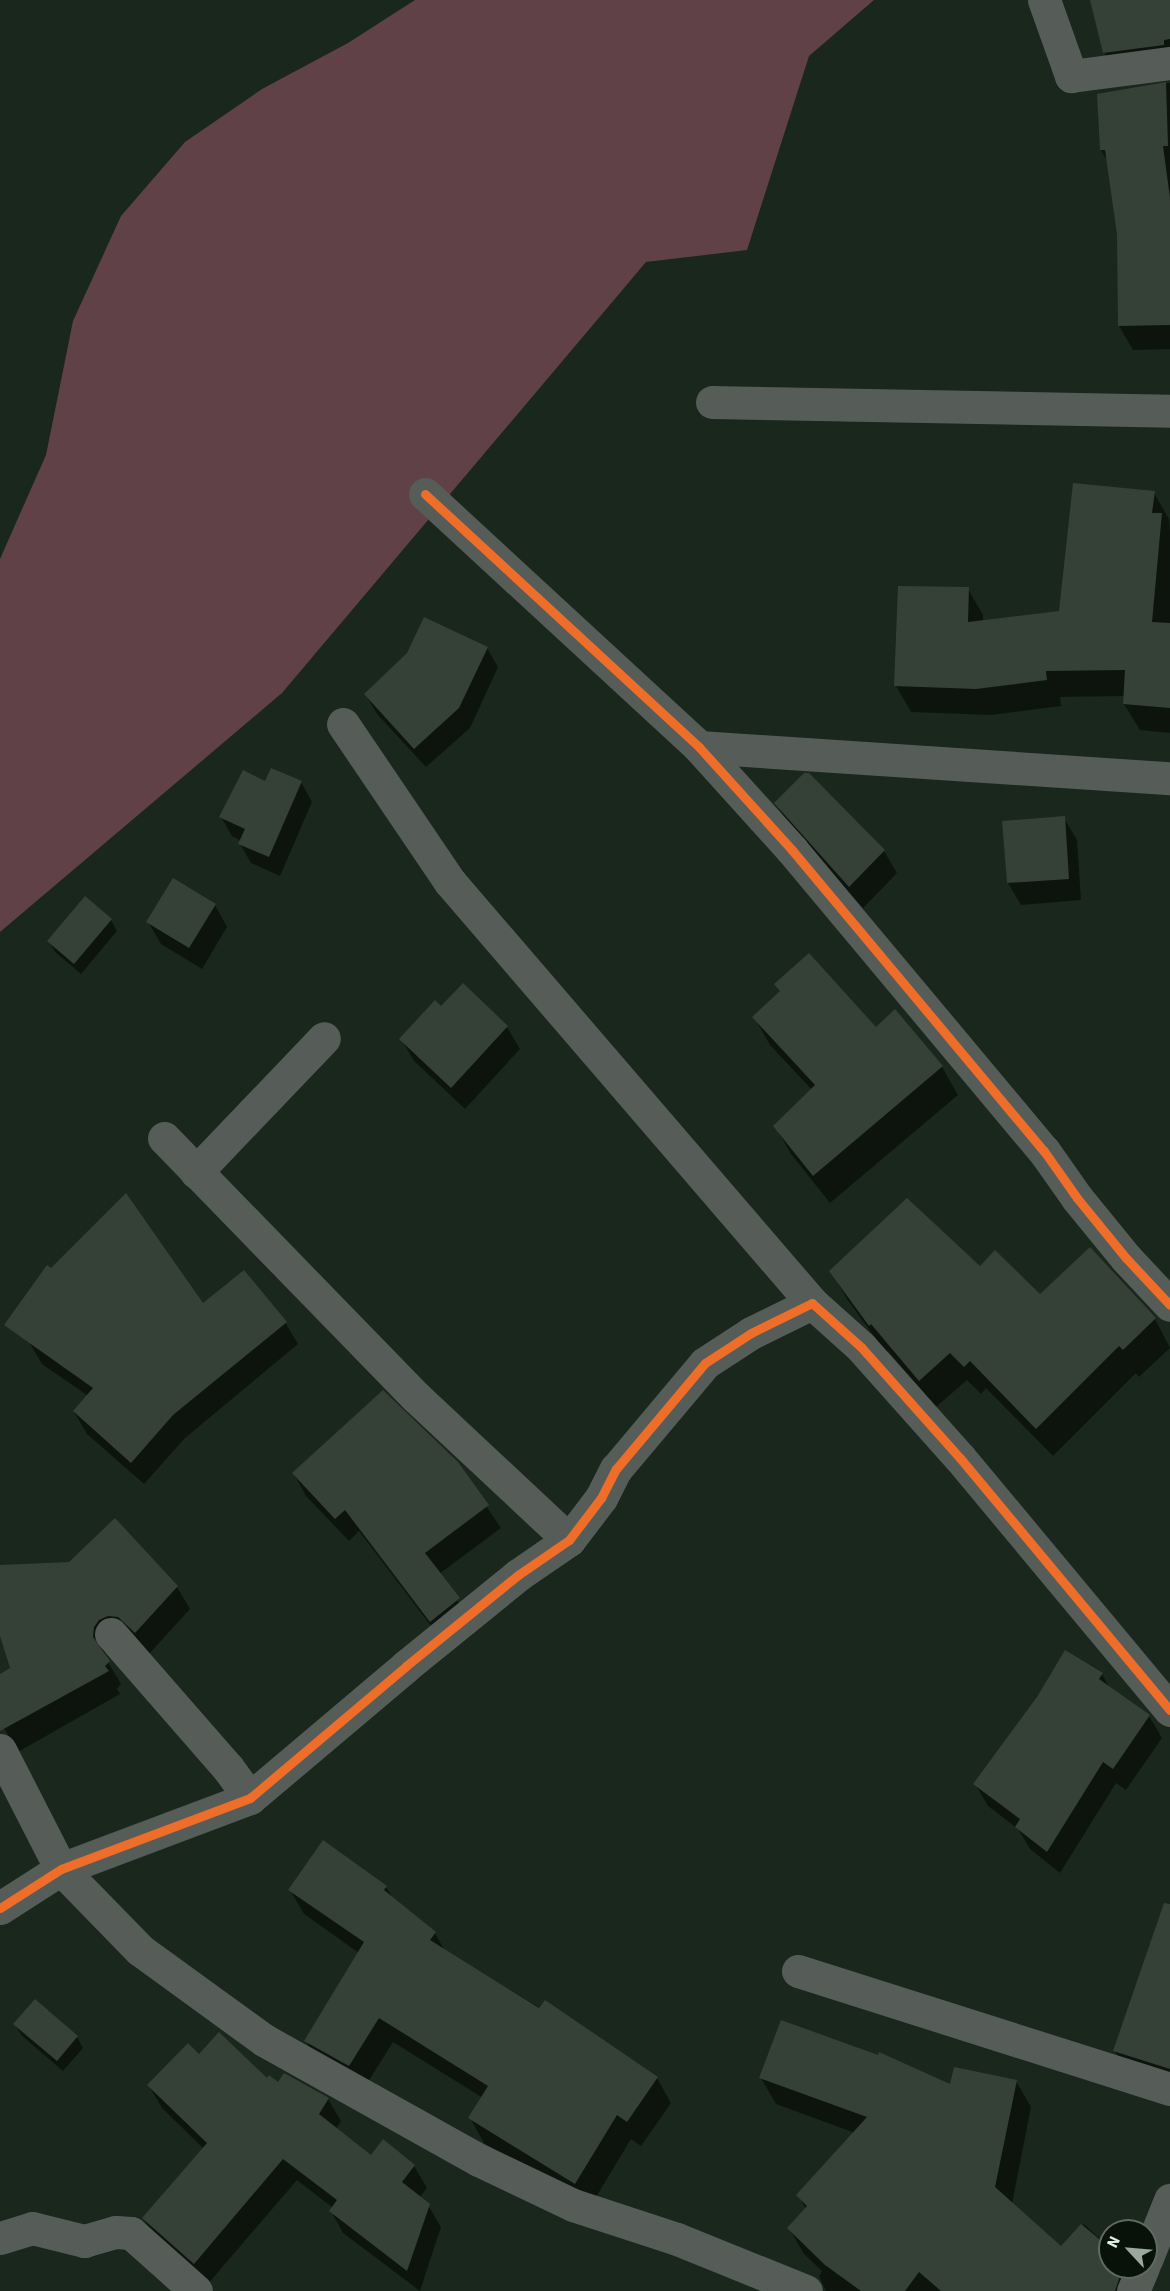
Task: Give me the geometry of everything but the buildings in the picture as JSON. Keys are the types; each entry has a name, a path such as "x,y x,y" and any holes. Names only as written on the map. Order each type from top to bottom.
{"street":[{"path":"1044,0 1071,76 1170,63"},
{"path":"712,402 1170,411"},
{"path":"425,494 699,747 792,849 1044,1151 1077,1198 1126,1258 1170,1305"},
{"path":"343,724 450,882 812,1303 861,1347 960,1458 1170,1710"},
{"path":"699,747 1170,778"},
{"path":"196,1172 324,1038"},
{"path":"164,1138 416,1397 569,1540"},
{"path":"0,1908 61,1869 250,1798 518,1575 569,1540 601,1498 616,1468 705,1363 751,1333 812,1303"},
{"path":"111,1634 228,1768 250,1798"},
{"path":"0,1750 61,1869 140,1950 264,2040 479,2160 573,2205 677,2239 806,2291"},
{"path":"798,1971 1170,2089"},
{"path":"1158,2230 1170,2200"},
{"path":"0,2238 32,2228 84,2241 116,2232 131,2233 196,2291"}],"shaded area":[{"path":"415,0 874,0 809,56 747,250 646,262 282,693 0,932 0,559 46,455 73,321 121,216 185,142 262,89 348,43"}],"cycle path":[{"path":"425,494 699,747 792,850 1044,1151 1077,1198 1126,1258 1170,1305"},
{"path":"0,1908 61,1869 250,1798 518,1575 569,1540 601,1498 616,1469 705,1363 751,1333 812,1303 861,1347 960,1458 1170,1710"}]}
